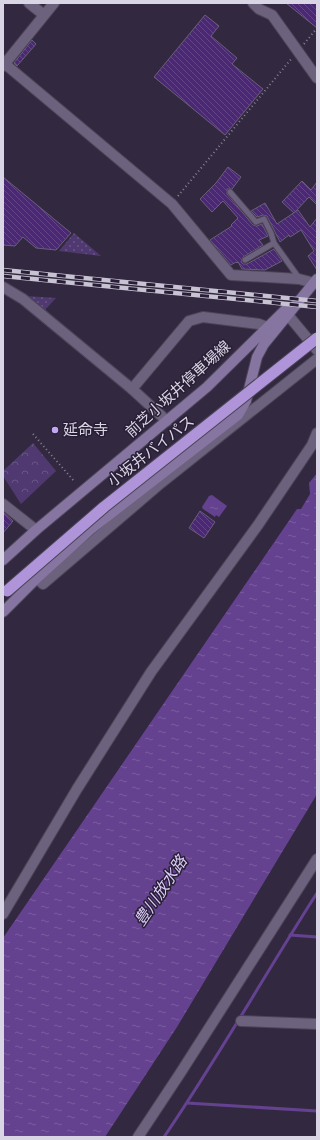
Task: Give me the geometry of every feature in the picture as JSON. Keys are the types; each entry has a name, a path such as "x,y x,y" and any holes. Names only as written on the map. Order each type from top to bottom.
{"highway":[{"name":"小坂井バイパス","path":"7,591 104,507 317,338"}],"main road":[{"path":"3,612 37,578 91,529 238,415 246,401 257,357 264,344 315,281"},
{"name":"前芝小坂井停車場線","path":"3,560 36,530 207,387 315,281"}],"street":[{"path":"29,3 44,15"},
{"path":"54,3 4,65 172,204 231,275 315,281"},
{"path":"253,3 259,9 272,15 317,78"},
{"path":"3,287 23,299 132,389 167,421"},
{"path":"288,315 317,350"},
{"path":"132,389 189,321 202,317 259,324 267,327"},
{"path":"37,578 43,584 162,483 317,359"},
{"path":"3,914 78,789 151,672 258,525 312,445 317,433"},
{"path":"3,504 36,530"},
{"path":"138,1137 317,858"},
{"path":"241,1021 317,1024"}],"lane":[{"path":"230,192 256,222 264,219 274,243 299,279"},
{"path":"245,260 274,243"}],"path":[{"path":"172,204 317,28"},
{"path":"33,434 74,481"}],"green space":[{"path":"74,233 101,256 59,251"},
{"path":"26,296 56,298 44,311"},
{"path":"33,443 56,471 21,504 3,476 3,471"}],"water":[{"name":"豊川放水路","path":"317,473 317,794 177,1027 105,1137 3,1137 3,938 297,509 301,509 310,494 309,483"},
{"path":"212,495 227,506 219,517 216,515 215,517 202,507 209,496"}],"building":[{"path":"286,3 317,3 317,28"},
{"path":"205,15 219,26 211,36 237,58 232,64 263,89 225,135 154,77"},
{"path":"32,40 36,44 17,66 14,63"},
{"path":"228,167 241,177 232,189 227,189 227,194 253,225 257,226 262,224 268,236 259,240 263,245 243,257 241,262 243,264 247,264 274,249 282,261 265,270 242,269 238,262 231,265 210,240 232,226 231,225 238,218 223,201 212,212 200,199 216,183"},
{"path":"3,177 71,233 56,250 36,248 23,237 15,246 3,245"},
{"path":"302,181 311,190 317,182 317,205 309,197 294,213 282,202"},
{"path":"265,203 277,224 298,210 310,227 317,218 317,270 308,256 314,251 301,230 290,237 289,235 280,242 267,216 263,215 257,217 251,211"},
{"path":"200,511 215,522 204,538 189,528"},
{"path":"3,512 13,521 3,533"}],"waterway":[{"path":"164,1137 317,893"},
{"path":"290,935 317,937"},
{"path":"187,1103 317,1111"}],"railway":[{"path":"3,270 317,301"},
{"path":"3,276 317,307"}],"place":[{"name":"延命寺","path":"55,430"}]}
